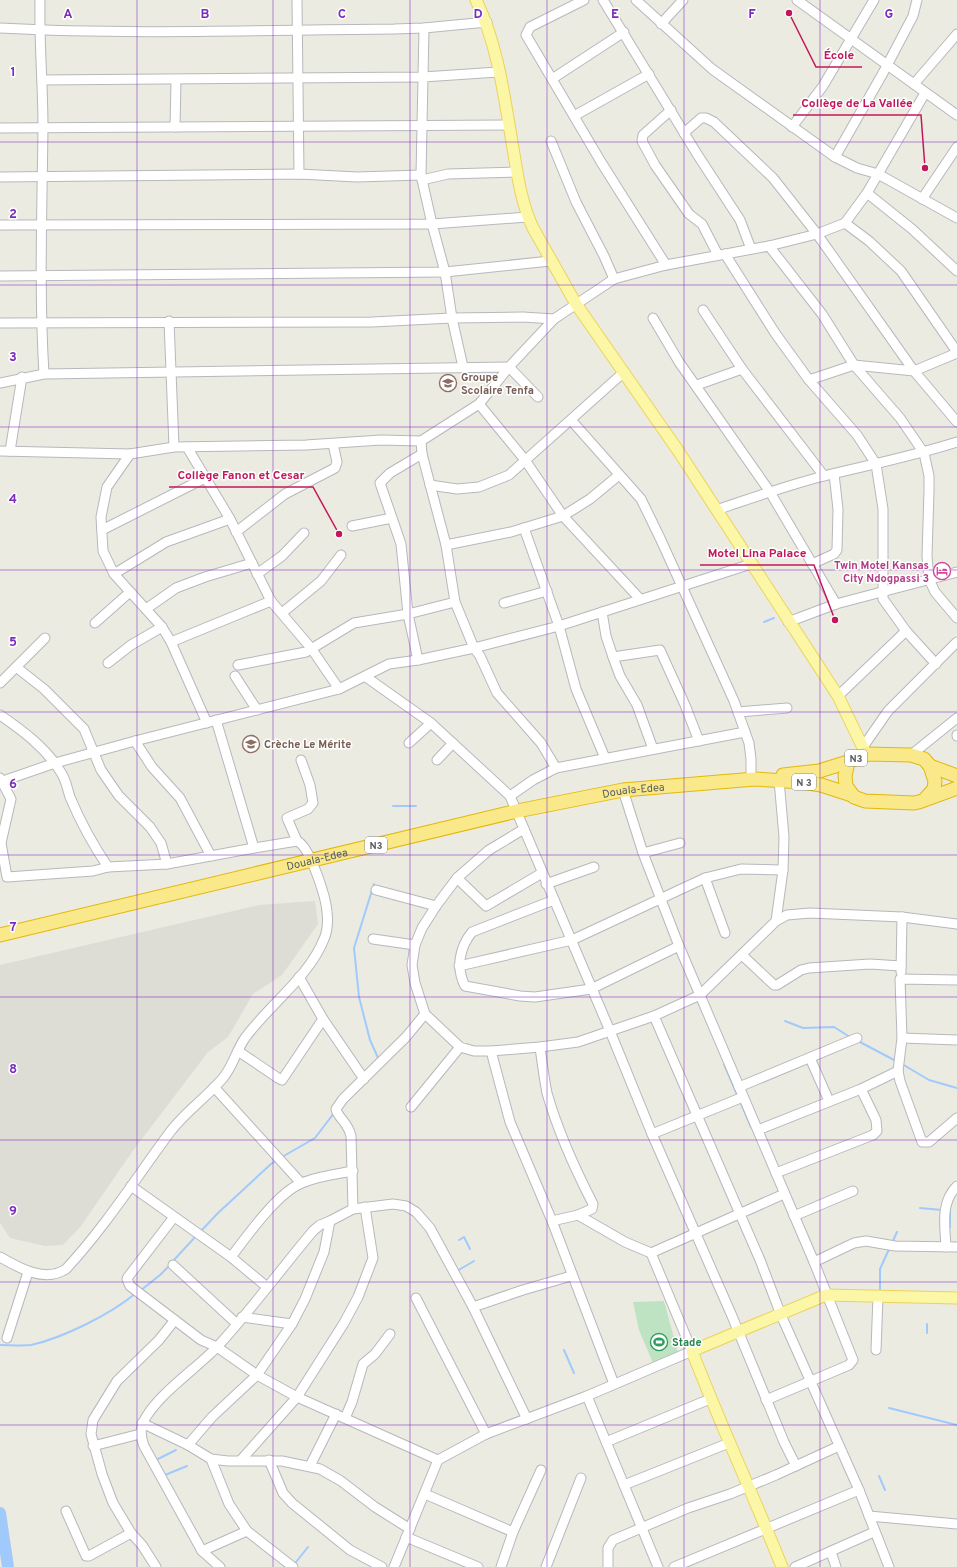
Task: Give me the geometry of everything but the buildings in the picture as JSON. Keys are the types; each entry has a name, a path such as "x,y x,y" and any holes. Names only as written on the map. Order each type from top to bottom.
{"highway":[{"name":"N3","path":"852,795 846,786 845,776 848,762 864,750 912,755 924,759 930,766 957,776"},
{"name":"N 3","path":"753,779 819,771 848,762"},
{"path":"924,800 934,788 935,775 930,766"},
{"name":"N 3","path":"753,779 779,780 821,786 852,795"},
{"name":"Douala-Edea","path":"0,935 517,811 623,790 753,779"},
{"path":"852,795 865,801 914,803 957,788"}],"main road":[{"path":"476,0 486,22 498,72 527,217 550,261 576,304 624,372 838,696 864,750"},
{"path":"782,1567 749,1485 710,1399 692,1351 826,1295 957,1298"}],"street":[{"path":"40,0 39,30 43,128 41,177 41,322 44,374"},
{"path":"297,0 299,174"},
{"path":"584,0 530,27 526,34 574,116 666,265"},
{"path":"603,0 624,32 684,133 740,220 750,249"},
{"path":"636,0 712,69 835,157 857,168 878,174 957,218"},
{"path":"661,24 683,0"},
{"path":"797,0 957,115"},
{"path":"792,127 823,86 850,38 874,0"},
{"path":"835,157 914,16 917,0"},
{"path":"0,28 39,30 298,30 424,28 486,22"},
{"path":"424,28 422,177 432,224 445,272 452,318 463,367"},
{"path":"552,79 624,32"},
{"path":"914,84 957,34"},
{"path":"42,80 423,77 498,72"},
{"path":"574,116 649,74"},
{"path":"175,127 176,80"},
{"path":"0,451 130,454 174,447 187,448 333,444 381,440 421,441 479,404 509,367 554,319 614,279 666,265 769,246 817,234 845,223 868,193 925,93"},
{"path":"671,110 643,135 642,141 655,165 689,214 702,224 721,255 775,334 809,380 857,435 876,464 883,509 882,591 886,604 906,631 936,664"},
{"path":"684,133 701,118 706,118 714,122 773,178 817,234 914,371 957,422"},
{"path":"0,128 509,125"},
{"path":"551,141 576,202 604,256 614,279"},
{"path":"922,199 957,147"},
{"path":"0,177 299,174 357,177 422,177 448,174 517,172"},
{"path":"868,193 912,228 957,271"},
{"path":"0,225 432,224 527,217"},
{"path":"809,380 854,365 914,371 957,352 901,271 869,241 845,223"},
{"path":"769,246 822,314 854,365 900,418 924,453 929,476 929,579 935,592 957,618"},
{"path":"0,276 445,272 550,261"},
{"path":"703,310 742,369 824,476"},
{"path":"0,323 169,321 372,322 452,318 523,317 554,319"},
{"path":"652,318 679,362 697,385 770,492 836,604"},
{"path":"169,321 174,447"},
{"path":"0,383 22,377 44,374 509,367 538,397"},
{"path":"697,385 742,369"},
{"path":"430,485 457,489 484,486 509,475 520,467 525,460 572,420 624,372"},
{"path":"10,452 22,377"},
{"path":"479,404 525,460 563,516 640,599"},
{"path":"572,420 641,499 683,588 738,712 751,752 753,779"},
{"path":"421,441 422,454 446,545 455,602 474,648 482,661 497,693 541,743 556,768"},
{"path":"716,510 824,476 924,453 957,442"},
{"path":"236,532 285,494 335,468 337,462 333,444"},
{"path":"187,448 230,519 271,601 311,648 340,689"},
{"path":"130,454 107,487 101,517 103,551 114,574 162,628 171,642 212,722 254,848"},
{"path":"418,660 408,614 403,553 380,483 390,473 422,454"},
{"path":"812,564 834,554 837,550 838,509 834,474"},
{"path":"446,545 488,537 563,516 597,494 619,475"},
{"path":"102,530 205,478"},
{"path":"352,526 392,518"},
{"path":"114,574 166,542 230,519"},
{"path":"524,528 559,626 576,689 605,758"},
{"path":"257,574 282,556 304,533"},
{"path":"282,613 321,581 341,555"},
{"path":"146,609 176,588 205,577 252,563"},
{"path":"297,841 166,864 108,867 93,871 4,878 1,843 11,799 1,780 55,763 135,741 340,689 389,664 418,660 474,648 559,626 640,599 683,588 751,564"},
{"path":"788,622 836,604 957,572"},
{"path":"504,603 547,591"},
{"path":"96,623 130,592"},
{"path":"171,642 271,601"},
{"path":"238,665 306,652 354,623 408,614 455,602"},
{"path":"602,612 606,636 613,658 620,676 637,705 653,749"},
{"path":"108,663 131,645 162,628"},
{"path":"838,696 906,631"},
{"path":"0,684 45,638"},
{"path":"864,750 888,711 957,642"},
{"path":"613,658 660,650 685,705 698,741"},
{"path":"16,667 44,689 84,729 101,770 119,796 150,826 161,843 166,864"},
{"path":"235,676 257,710"},
{"path":"366,677 431,723 510,796 546,884 572,940 652,1134 722,1292 784,1442 796,1466"},
{"path":"738,712 787,708"},
{"path":"0,715 35,742 55,763 65,779 70,796 97,851 108,867"},
{"path":"912,755 957,718"},
{"path":"409,742 431,723"},
{"path":"510,796 533,780 556,768 745,732"},
{"path":"135,741 152,767 180,798 211,856"},
{"path":"437,760 453,743"},
{"path":"0,1258 28,1272 49,1275 59,1274 66,1270 98,1233 183,1116 214,1087 229,1070 245,1038 299,977 318,951 328,926 324,897 311,860 302,844 297,841 287,818 308,809 313,803 310,785 301,760"},
{"path":"776,921 783,870 784,837 779,780"},
{"path":"623,790 644,853 679,946 814,1262 853,1360 849,1365 766,1400"},
{"path":"524,829 489,850 457,878 422,928 415,945 412,965 415,983 425,1014 460,1047 474,1051 540,1047 578,1042 654,1016 700,995 776,921 787,915 797,913 902,917 957,924"},
{"path":"644,853 680,843"},
{"path":"546,884 594,867"},
{"path":"459,966 572,940 661,900 705,878 741,868 783,870"},
{"path":"457,878 486,906 542,873"},
{"path":"705,878 725,933"},
{"path":"376,890 436,906"},
{"path":"554,900 472,932 461,953 459,966 465,986 469,988 535,997 591,989 679,946"},
{"path":"902,917 900,979 902,1038 898,1071 900,1081 922,1142 928,1142 957,1118"},
{"path":"373,939 415,945"},
{"path":"742,955 774,985 780,984 801,970 809,968 855,964 901,966"},
{"path":"299,977 323,1019 364,1079"},
{"path":"900,979 957,980"},
{"path":"353,1209 353,1171 350,1128 337,1114 336,1109 343,1099 406,1037 425,1014"},
{"path":"654,1016 698,1116 781,1315 859,1490 874,1532 889,1567"},
{"path":"238,1051 282,1080 323,1019"},
{"path":"739,1087 856,1038"},
{"path":"902,1038 957,1040"},
{"path":"411,1107 460,1047"},
{"path":"540,1047 547,1092 556,1122 581,1181 593,1204 592,1209 578,1215 552,1221"},
{"path":"491,1051 510,1122 552,1221 571,1276 614,1384"},
{"path":"810,1058 829,1101"},
{"path":"758,1130 861,1089 898,1071"},
{"path":"214,1087 302,1183"},
{"path":"776,1173 873,1135 877,1131 876,1120 861,1089"},
{"path":"652,1134 743,1097"},
{"path":"231,1257 264,1216 287,1192 302,1183 353,1171"},
{"path":"131,1186 231,1257 267,1287"},
{"path":"946,1247 944,1215 946,1202 957,1186"},
{"path":"794,1216 853,1191"},
{"path":"651,1253 784,1194"},
{"path":"220,1567 202,1551 144,1446 140,1434 142,1423 146,1416 167,1394 217,1347 313,1231 320,1225 353,1209 393,1204 406,1206 416,1212 430,1228 473,1308 526,1419"},
{"path":"241,1460 297,1396 344,1323 358,1297 373,1258 366,1207"},
{"path":"394,1567 438,1460 486,1434 587,1396 692,1351 651,1253 625,1242 578,1215"},
{"path":"174,1217 127,1279 130,1286 174,1321 201,1340 217,1347 257,1375 297,1396 438,1460"},
{"path":"188,1445 212,1417 257,1375 292,1324 305,1299 324,1252 330,1221"},
{"path":"814,1262 854,1244 866,1241 895,1246 957,1247"},
{"path":"173,1265 239,1320 292,1324"},
{"path":"7,1338 28,1272"},
{"path":"473,1308 523,1290 571,1276"},
{"path":"876,1350 878,1296"},
{"path":"416,1298 486,1434"},
{"path":"156,1567 142,1545 131,1533 113,1503 93,1446 91,1434 93,1420 117,1381 159,1340 174,1321"},
{"path":"310,1466 340,1416 352,1402 361,1368 390,1334"},
{"path":"587,1396 658,1567"},
{"path":"606,1442 710,1399"},
{"path":"142,1423 188,1445 211,1459 268,1460 310,1466 329,1473 408,1533 478,1567"},
{"path":"93,1446 140,1434"},
{"path":"624,1485 729,1443"},
{"path":"608,1567 608,1548 610,1543 688,1508 796,1466 839,1446"},
{"path":"211,1459 229,1504 247,1531 293,1567"},
{"path":"268,1460 283,1493 292,1503 350,1550 365,1560 382,1567"},
{"path":"501,1567 513,1532 541,1470"},
{"path":"546,1567 581,1478"},
{"path":"674,1567 859,1490"},
{"path":"425,1494 513,1532"},
{"path":"66,1511 86,1556 89,1556 131,1533"},
{"path":"869,1516 957,1524"},
{"path":"202,1551 247,1531"},
{"path":"795,1567 874,1532"},
{"path":"830,1552 836,1567"}],"shaded area":[{"path":"315,901 318,924 282,975 253,994 228,1037 208,1052 132,1152 81,1226 63,1245 45,1246 10,1238 0,1223 0,965 259,905"}],"green space":[{"name":"Stade","path":"664,1301 678,1353 653,1363 639,1330 633,1302"}],"waterway":[{"path":"764,622 774,618"},
{"path":"393,806 416,806"},
{"path":"374,884 354,948 359,997 370,1040 379,1060"},
{"path":"905,986 905,999"},
{"path":"785,1021 803,1028 834,1027 850,1037"},
{"path":"858,1041 896,1061"},
{"path":"724,1064 738,1097"},
{"path":"902,1064 929,1080 957,1088"},
{"path":"740,1101 751,1127"},
{"path":"282,1157 315,1138 334,1113"},
{"path":"200,1232 218,1213 277,1160"},
{"path":"920,1208 942,1210"},
{"path":"950,1210 950,1227"},
{"path":"892,1243 897,1232"},
{"path":"173,1261 197,1235"},
{"path":"459,1240 464,1237 470,1249"},
{"path":"880,1293 880,1269 890,1247"},
{"path":"457,1271 474,1261"},
{"path":"140,1291 170,1265"},
{"path":"0,1345 31,1345 44,1342 72,1331 100,1317 136,1293"},
{"path":"927,1324 927,1333"},
{"path":"564,1350 574,1373"},
{"path":"889,1408 957,1425"},
{"path":"156,1460 176,1450"},
{"path":"165,1475 187,1466"},
{"path":"879,1476 885,1490"},
{"path":"0,1513 8,1567"},
{"path":"296,1562 308,1547"},
{"path":"688,1566 709,1556"}],"place":[{"name":"École","path":"789,13"},
{"name":"Collège de La Vallée","path":"925,168"},
{"name":"Groupe Scolaire Tenfa","path":"448,383"},
{"name":"Collège Fanon et Cesar","path":"339,534"},
{"name":"Twin Motel Kansas City Ndogpassi 3","path":"942,571"},
{"name":"Motel Lina Palace","path":"835,620"},
{"name":"Crèche Le Mérite","path":"251,744"},
{"name":"Stade","path":"659,1342"}]}
